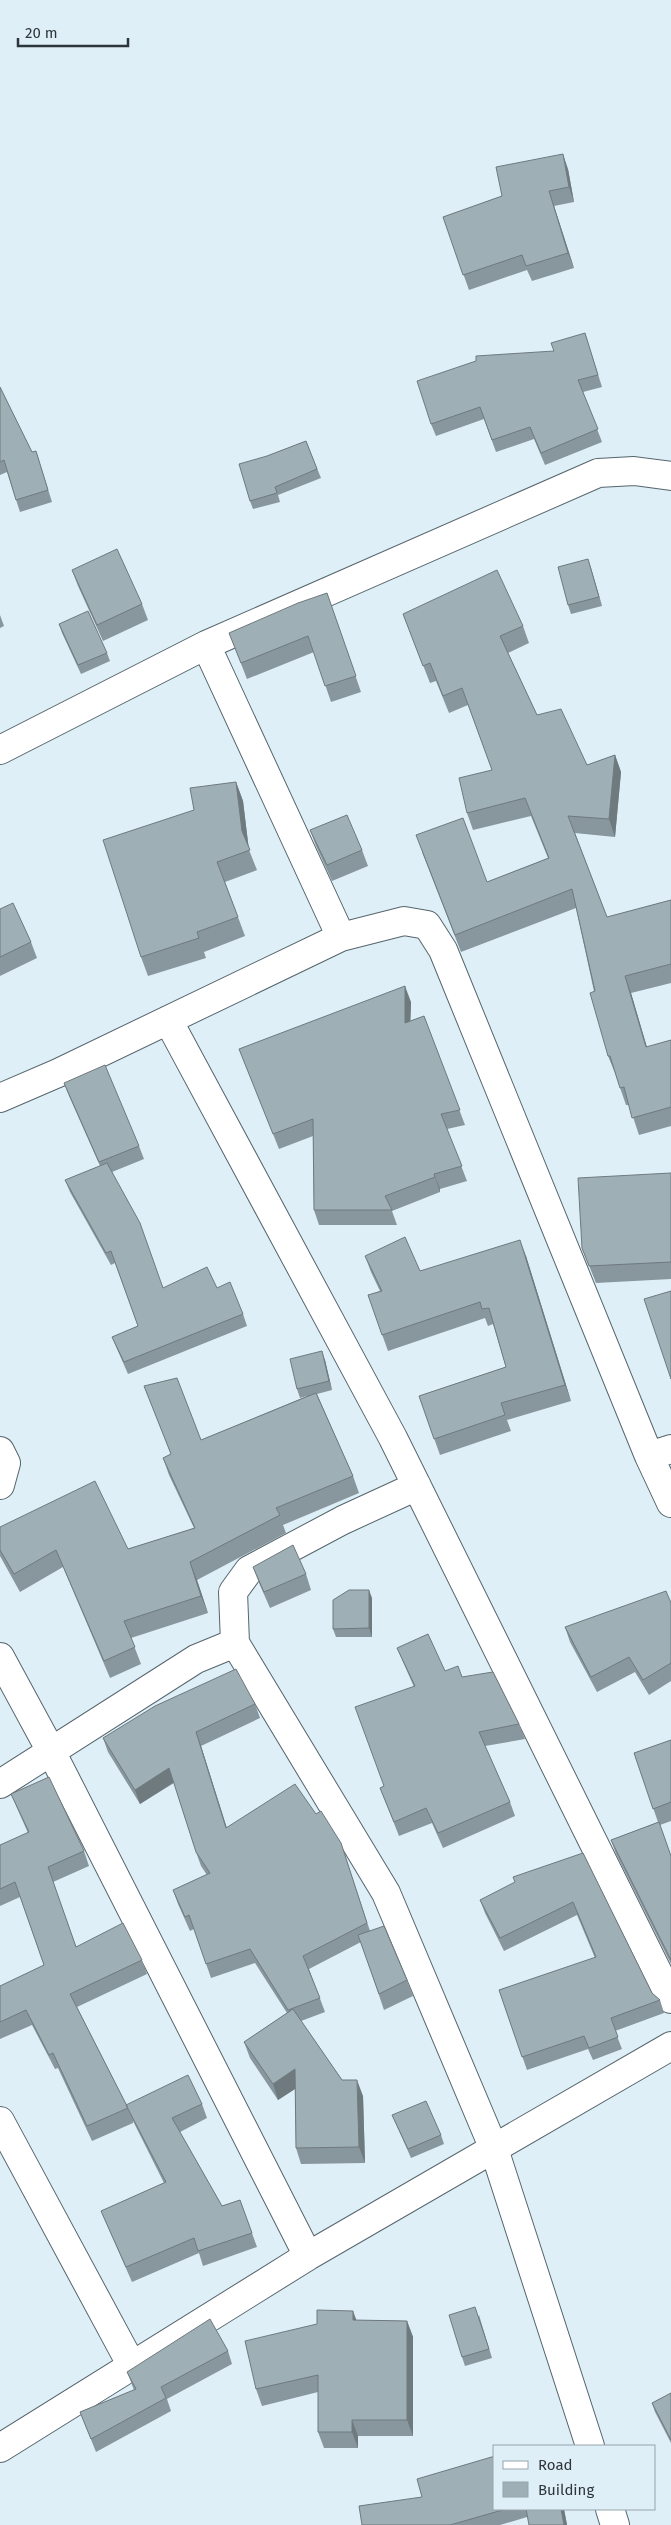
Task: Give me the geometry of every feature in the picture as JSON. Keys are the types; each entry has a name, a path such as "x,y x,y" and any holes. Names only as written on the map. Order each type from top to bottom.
{"street":[{"path":"0,750 206,645 598,473 634,471 671,476"},
{"path":"206,645 341,937"},
{"path":"0,1098 58,1073 341,937 404,921 427,926 443,950 660,1452 671,1503"},
{"path":"168,1020 417,1486 671,1999"},
{"path":"0,1451 6,1463 0,1485"},
{"path":"417,1486 343,1520 249,1570 233,1592 235,1644 386,1893 494,2149 590,2445"},
{"path":"0,1784 52,1753 196,1659 235,1644"},
{"path":"0,1657 52,1753 308,2256"},
{"path":"0,2448 308,2256 671,2046"},
{"path":"0,2121 132,2366"},
{"path":"610,2510 615,2525"}],"building":[{"path":"563,154 569,187 549,191 568,253 526,266 522,255 463,275 443,217 502,196 496,167"},
{"path":"585,333 598,375 578,380 598,429 541,453 530,427 492,440 480,407 431,424 417,381 476,361 476,356 554,351 551,343"},
{"path":"0,387 32,452 36,451 48,490 16,500 4,460 0,462"},
{"path":"306,441 317,469 275,487 277,493 250,501 239,464 267,456"},
{"path":"117,549 142,604 97,625 72,570"},
{"path":"588,559 599,597 568,605 558,567"},
{"path":"497,570 523,626 500,636 537,715 561,709 587,765 615,755 609,819 568,816 607,917 671,900 671,964 625,976 646,1047 671,1040 671,1107 632,1118 624,1087 620,1088 610,1056 608,1056 590,993 595,991 572,889 455,935 416,835 463,818 487,882 549,858 525,798 467,813 459,778 492,770 462,688 443,696 430,663 423,666 403,614"},
{"path":"327,593 356,676 325,686 308,636 241,663 229,633 298,603"},
{"path":"88,611 107,653 78,665 59,624"},
{"path":"236,782 242,831 250,850 217,862 238,917 197,932 199,938 141,957 103,840 194,810 190,788"},
{"path":"347,815 362,850 327,865 310,830"},
{"path":"13,903 31,942 0,957 0,909"},
{"path":"405,986 405,1023 424,1016 460,1110 441,1114 462,1166 434,1174 435,1177 385,1196 392,1210 314,1210 313,1119 273,1134 239,1049"},
{"path":"105,1065 139,1146 99,1162 64,1083"},
{"path":"107,1163 140,1223 163,1288 207,1267 217,1288 230,1282 243,1314 124,1362 112,1337 138,1326 111,1251 106,1253 65,1180"},
{"path":"671,1173 671,1262 589,1266 582,1248 578,1178"},
{"path":"405,1237 420,1271 520,1240 565,1385 501,1403 505,1415 434,1439 419,1396 506,1367 489,1308 482,1309 480,1302 382,1335 368,1295 382,1291 365,1256"},
{"path":"671,1291 671,1379 644,1299"},
{"path":"322,1351 329,1381 297,1389 290,1359"},
{"path":"177,1378 201,1440 316,1393 353,1476 276,1508 280,1515 190,1562 201,1596 124,1621 135,1647 104,1661 56,1550 14,1574 0,1550 0,1527 95,1481 128,1549 195,1528 163,1458 171,1454 144,1386"},
{"path":"293,1545 306,1574 264,1592 253,1567"},
{"path":"349,1590 369,1590 369,1628 333,1629 333,1600"},
{"path":"666,1591 671,1603 671,1663 643,1680 629,1657 591,1677 565,1627"},
{"path":"428,1634 445,1671 458,1666 462,1677 493,1672 519,1724 479,1732 510,1802 438,1833 426,1808 394,1822 380,1788 384,1786 355,1707 415,1686 397,1648"},
{"path":"236,1669 255,1704 196,1732 226,1828 295,1784 316,1814 321,1811 341,1843 367,1923 303,1956 320,1998 288,2010 250,1949 206,1964 189,1915 185,1917 173,1890 210,1873 196,1852 169,1768 135,1790 103,1738 155,1706"},
{"path":"671,1740 671,1802 653,1809 634,1753"},
{"path":"49,1777 84,1851 48,1867 76,1947 123,1923 142,1960 70,1994 128,2108 87,2126 53,2053 49,2055 26,2010 0,2022 0,1986 44,1965 15,1882 0,1889 0,1845 29,1832 11,1794"},
{"path":"659,1822 671,1856 671,1960 611,1840"},
{"path":"583,1853 652,1993 660,2000 611,2018 618,2037 589,2048 584,2036 522,2057 499,1990 596,1957 573,1902 500,1938 480,1900 515,1882 513,1877"},
{"path":"384,1926 407,1980 379,1994 358,1935"},
{"path":"293,2009 342,2080 357,2080 359,2147 296,2148 295,2069 273,2084 244,2042"},
{"path":"188,2075 202,2104 172,2118 222,2206 240,2200 252,2233 198,2251 194,2238 126,2267 101,2211 166,2182 126,2105"},
{"path":"426,2101 441,2135 408,2149 392,2115"},
{"path":"475,2307 489,2349 462,2357 449,2315"},
{"path":"317,2310 353,2311 353,2320 407,2321 407,2420 352,2420 352,2432 318,2432 318,2375 256,2389 245,2341 317,2324"},
{"path":"210,2319 228,2351 161,2387 166,2398 91,2439 80,2412 136,2389 127,2372"},
{"path":"671,2393 671,2440 652,2403"},
{"path":"493,2457 493,2510 502,2510 450,2525 362,2525 359,2506 422,2497 417,2479"},
{"path":"526,2510 561,2510 564,2525 529,2525"}]}
